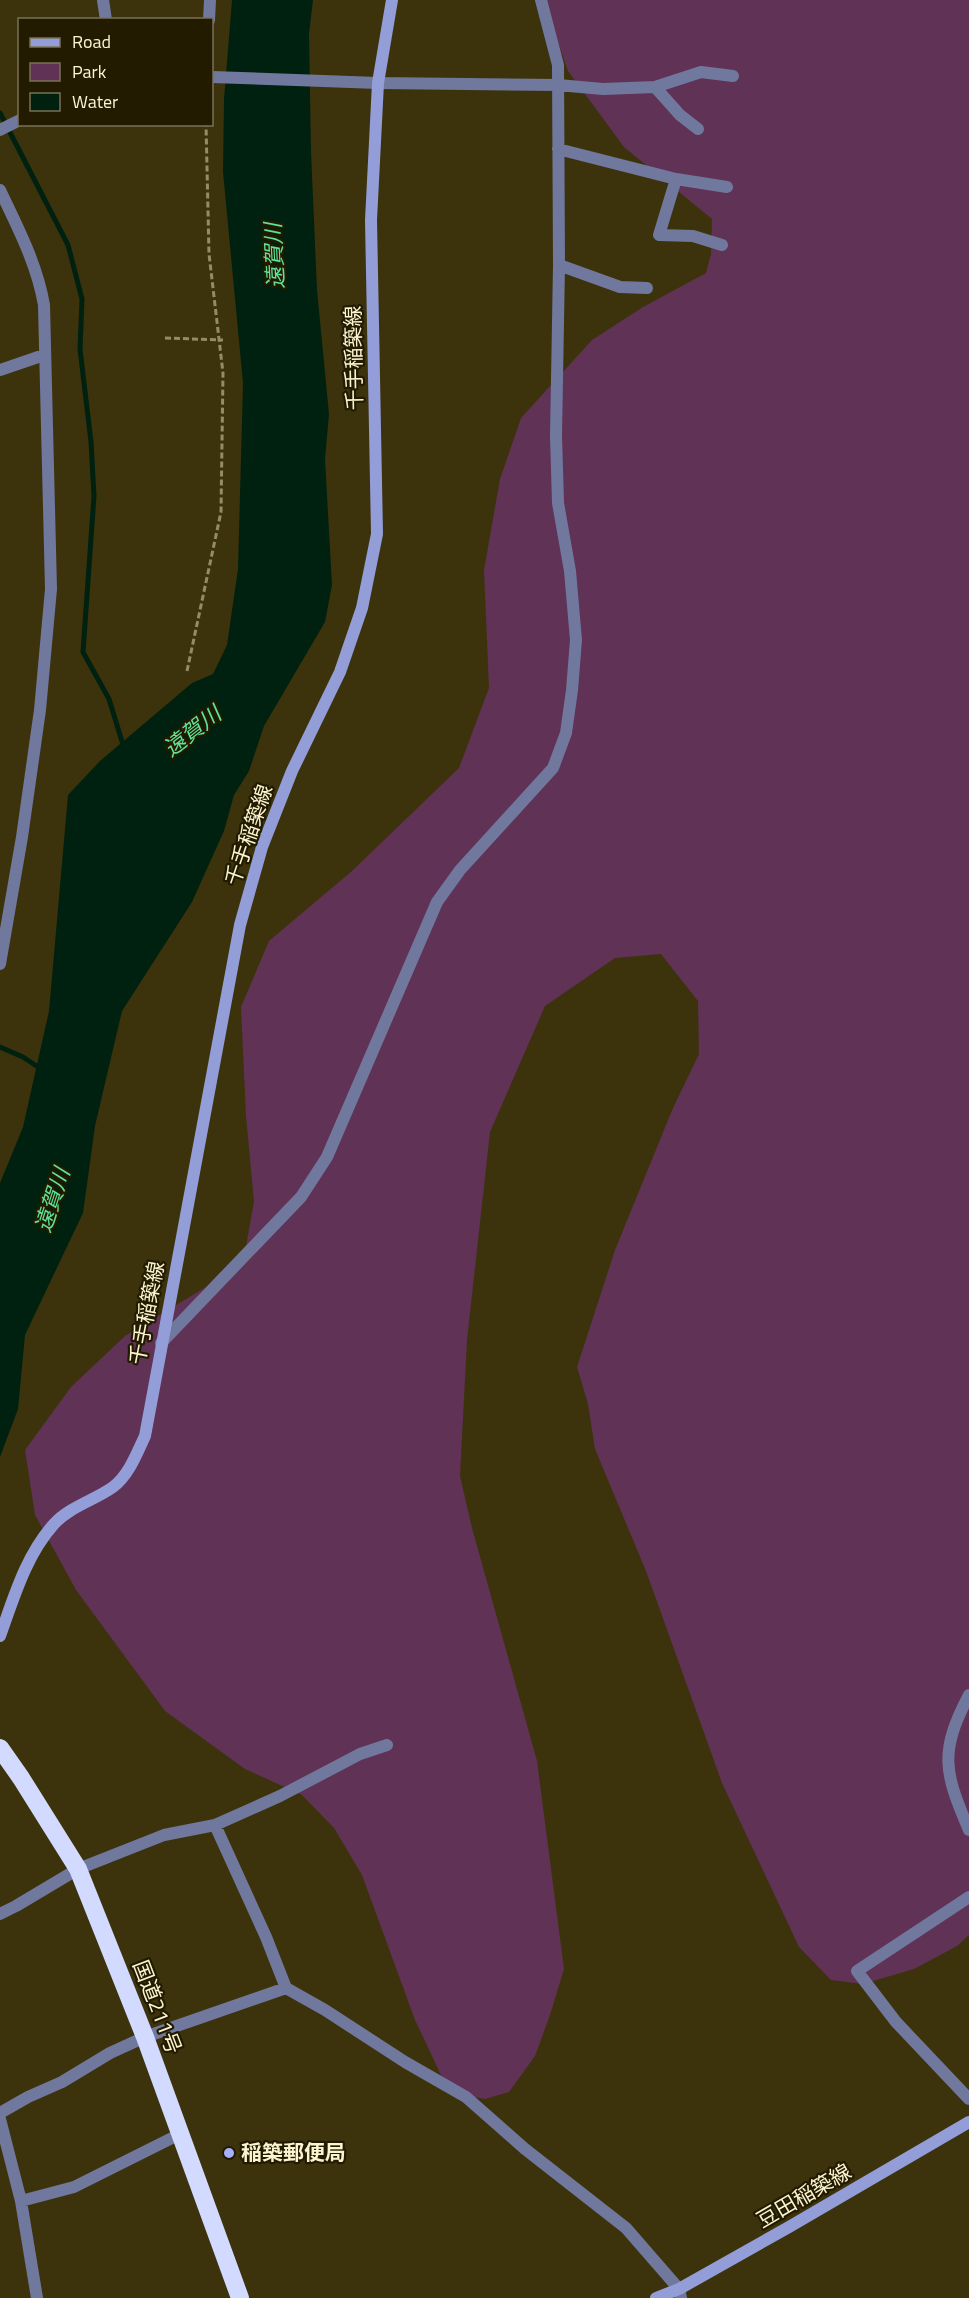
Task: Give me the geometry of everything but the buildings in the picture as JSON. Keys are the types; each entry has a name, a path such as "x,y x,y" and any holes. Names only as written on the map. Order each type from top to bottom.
{"highway":[{"name":"国道211号","path":"0,1748 78,1869 145,2037 240,2298"}],"main road":[{"name":"千手稲築線","path":"0,1636 17,1588 33,1553 56,1522 115,1486 132,1464 145,1436 240,926 262,847 292,771 340,672 362,608 377,534 371,219 373,83 392,0"},
{"name":"豆田稲築線","path":"656,2298 680,2293 969,2122"}],"street":[{"path":"103,0 106,18"},
{"path":"209,18 210,0"},
{"path":"161,1343 301,1197 327,1157 437,902 460,870 553,768 566,733 573,690 576,640 570,571 558,503 556,425 559,265 557,54 541,0"},
{"path":"214,77 373,83 558,85 603,89 655,87 700,72 733,76"},
{"path":"655,87 680,115 699,129"},
{"path":"0,130 18,121"},
{"path":"558,149 676,179 727,187"},
{"path":"676,179 660,235 693,236 722,246"},
{"path":"0,190 25,241 39,280 44,305 51,589 40,710 22,837 0,964"},
{"path":"559,265 620,287 647,288"},
{"path":"0,370 44,355"},
{"path":"969,1695 955,1722 947,1761 969,1830"},
{"path":"0,1914 78,1869 164,1835 215,1825 280,1796 360,1755 387,1745"},
{"path":"215,1825 286,1988 466,2097 525,2149 626,2228 680,2293"},
{"path":"969,1897 857,1971 896,2022 969,2099"},
{"path":"0,2113 62,2082 110,2053 145,2037 286,1988"},
{"path":"0,2119 21,2201 37,2298"},
{"path":"21,2201 74,2187 180,2134"}],"path":[{"path":"187,671 221,512 223,373 210,254 206,126"},
{"path":"165,338 223,340"}],"green space":[{"path":"545,0 969,0 969,1935 957,1946 914,1969 863,1984 831,1980 799,1947 722,1783 646,1571 595,1449 588,1404 577,1367 615,1250 673,1108 699,1054 698,1001 661,954 615,958 545,1006 490,1132 467,1340 460,1476 472,1528 537,1761 564,1969 535,2056 509,2092 485,2099 449,2092 415,2020 362,1875 334,1828 302,1795 245,1769 165,1711 76,1590 35,1515 25,1450 71,1387 125,1336 206,1287 246,1246 254,1202 246,1116 241,1007 269,941 352,871 459,768 489,688 484,570 500,479 521,418 592,340 643,307 706,273 711,254 712,219 624,147 568,71"}],"water":[{"name":"遠賀川","path":"232,0 313,0 309,34 311,152 317,290 329,414 325,459 332,585 325,622 264,726 249,771 234,795 224,831 192,902 122,1011 95,1126 83,1213 25,1335 18,1409 0,1457 0,1183 23,1127 49,1011 68,795 100,761 192,683 213,674 227,645 238,569 243,383 223,172 224,99"}],"waterway":[{"path":"0,113 68,245 82,299 80,349 91,442 94,496 83,652 109,699 124,748"},
{"path":"0,1047 23,1057 41,1069"}],"place":[{"name":"稲築郵便局","path":"229,2153"}]}
